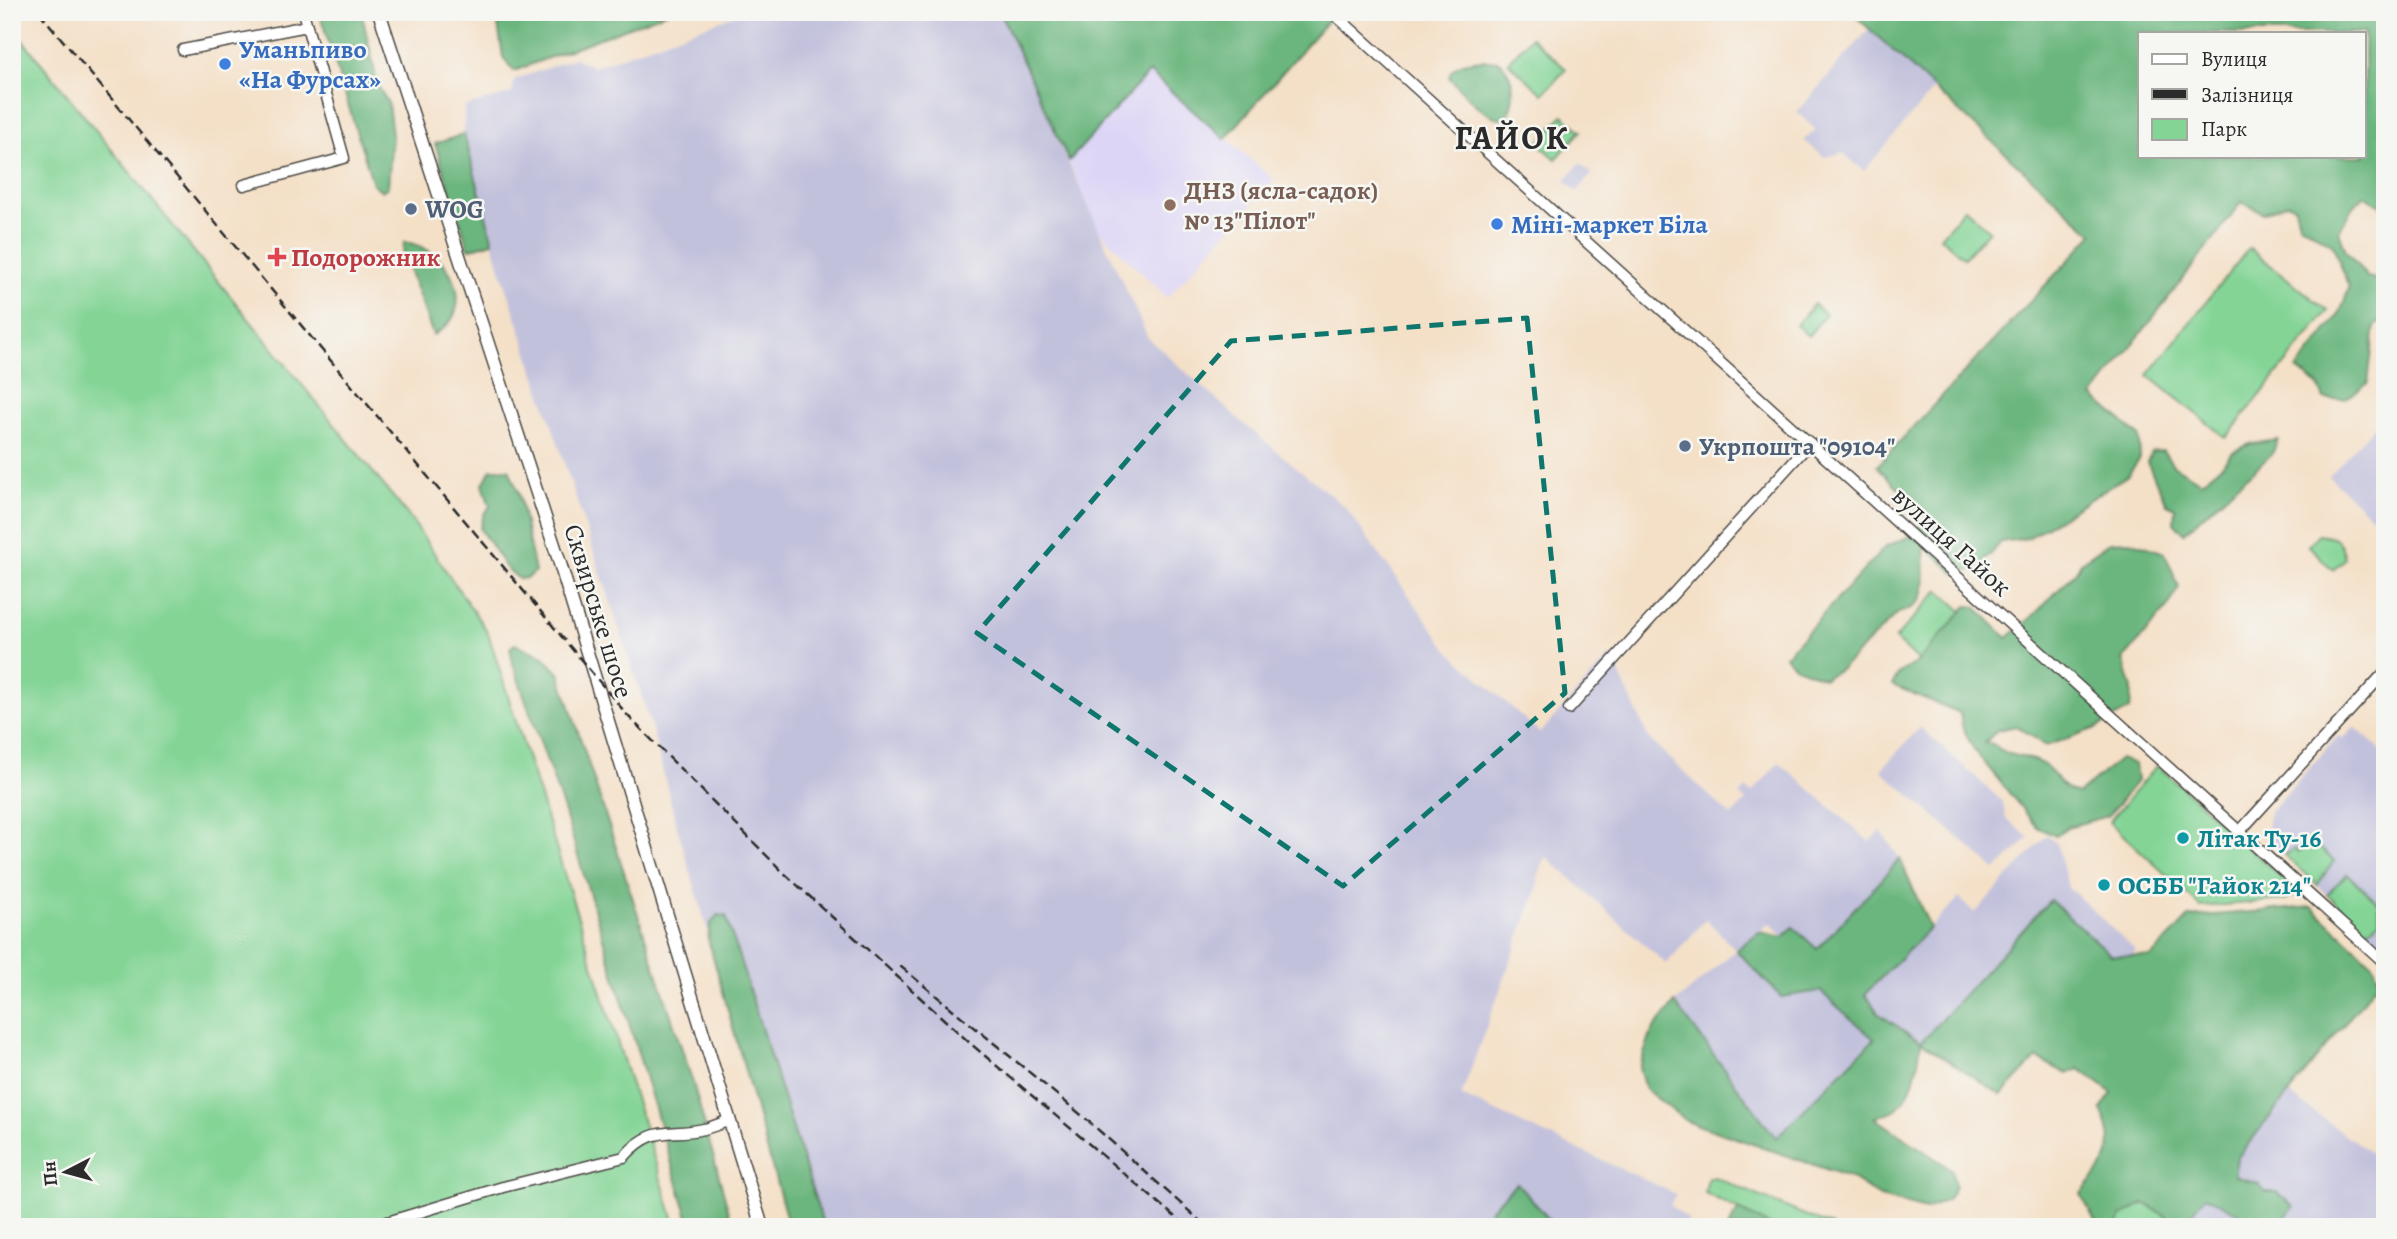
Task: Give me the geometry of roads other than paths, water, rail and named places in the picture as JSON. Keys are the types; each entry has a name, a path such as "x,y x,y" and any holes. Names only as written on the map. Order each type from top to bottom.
{"main road":[{"name":"Сквирське шосе","path":"379,12 562,569 762,1227"}],"street":[{"path":"244,186 344,158 303,12"},
{"name":"вулиця Гайок","path":"1332,12 2241,830 2385,963"},
{"path":"183,50 307,26"},
{"path":"1569,709 1810,443"},
{"path":"2241,830 2385,672"},
{"path":"371,1227 503,1187 624,1157 634,1146 665,1131 704,1129 730,1120"}],"railway":[{"path":"39,12 629,717 784,873 971,1044 1187,1227"},
{"path":"900,966 1085,1118 1207,1227"}],"place":[{"name":"Уманьпиво «На Фурсах»","path":"225,64"},
{"name":"ДНЗ (ясла-садок) № 13\"Пілот\"","path":"1170,205"},
{"name":"WOG","path":"411,209"},
{"name":"Міні-маркет Біла","path":"1497,224"},
{"name":"Подорожник","path":"277,257"},
{"name":"Укрпошта \"09104\"","path":"1685,446"},
{"name":"Літак Ту-16","path":"2183,838"},
{"name":"ОСББ \"Гайок 214\"","path":"2104,885"}],"district":[{"name":"ГАЙОК","path":"1512,137"}]}
